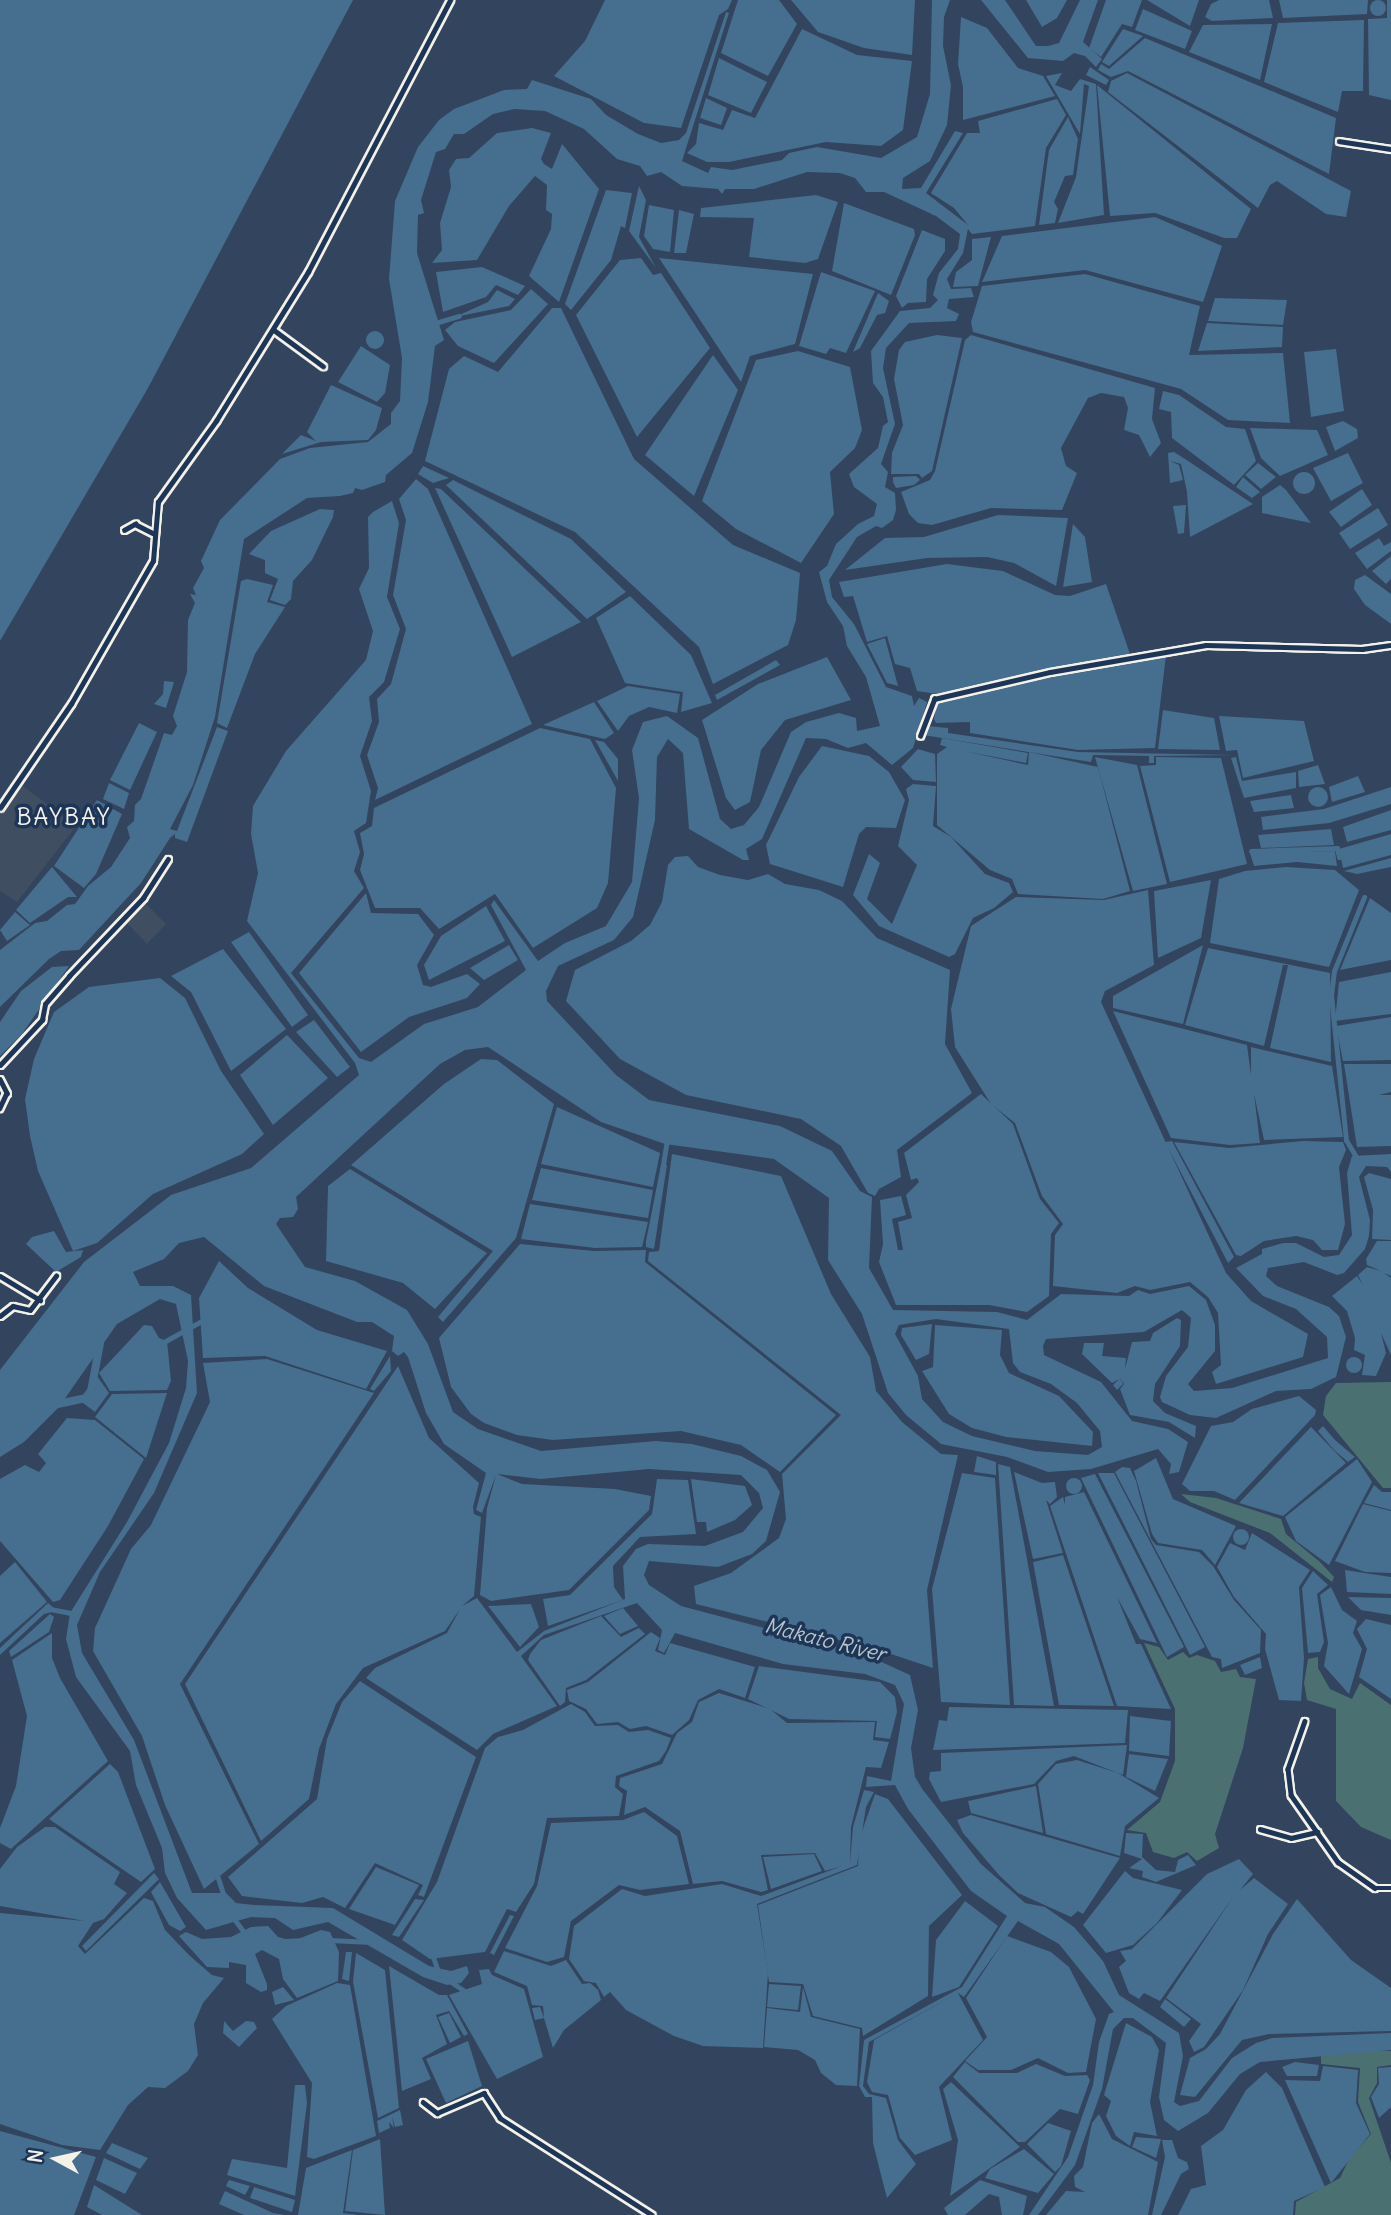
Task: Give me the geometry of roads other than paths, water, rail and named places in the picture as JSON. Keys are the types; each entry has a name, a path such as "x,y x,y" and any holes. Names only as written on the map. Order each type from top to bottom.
{"street":[{"path":"0,808 71,704 153,561 158,502 274,330 450,0"},
{"path":"1339,141 1391,149"},
{"path":"274,330 323,366"},
{"path":"124,530 135,524 154,533"},
{"path":"920,736 923,724 937,698 1050,672 1206,645 1362,649 1391,645"},
{"path":"0,1065 42,1020 45,1004 143,898 168,859"},
{"path":"0,1079 7,1093 0,1108"},
{"path":"0,1276 40,1300"},
{"path":"0,1316 13,1306 30,1310 56,1276"},
{"path":"1305,1721 1286,1781 1291,1795 1338,1863 1366,1883 1391,1888"},
{"path":"1260,1829 1291,1838 1317,1832"},
{"path":"423,2102 437,2113 484,2093 500,2118 652,2215"}],"waterway":[{"path":"432,324 459,316"},
{"path":"1251,851 1337,848 1339,857 1346,856"},
{"path":"1358,1160 1346,1140 1331,995 1334,971 1364,897"},
{"path":"662,1171 667,1139"},
{"path":"162,1343 205,1319"},
{"path":"53,1405 90,1397 100,1343"},
{"path":"50,1609 70,1613"},
{"path":"216,1872 225,1899"},
{"path":"231,1915 246,1935"},
{"path":"284,1941 305,1940"},
{"path":"329,1940 372,1942"},
{"path":"432,1954 439,1974"},
{"path":"451,1982 469,1994"}],"district":[{"name":"BAYBAY","path":"64,817"}],"water label":[{"name":"Makato River","path":"825,1640"}]}
